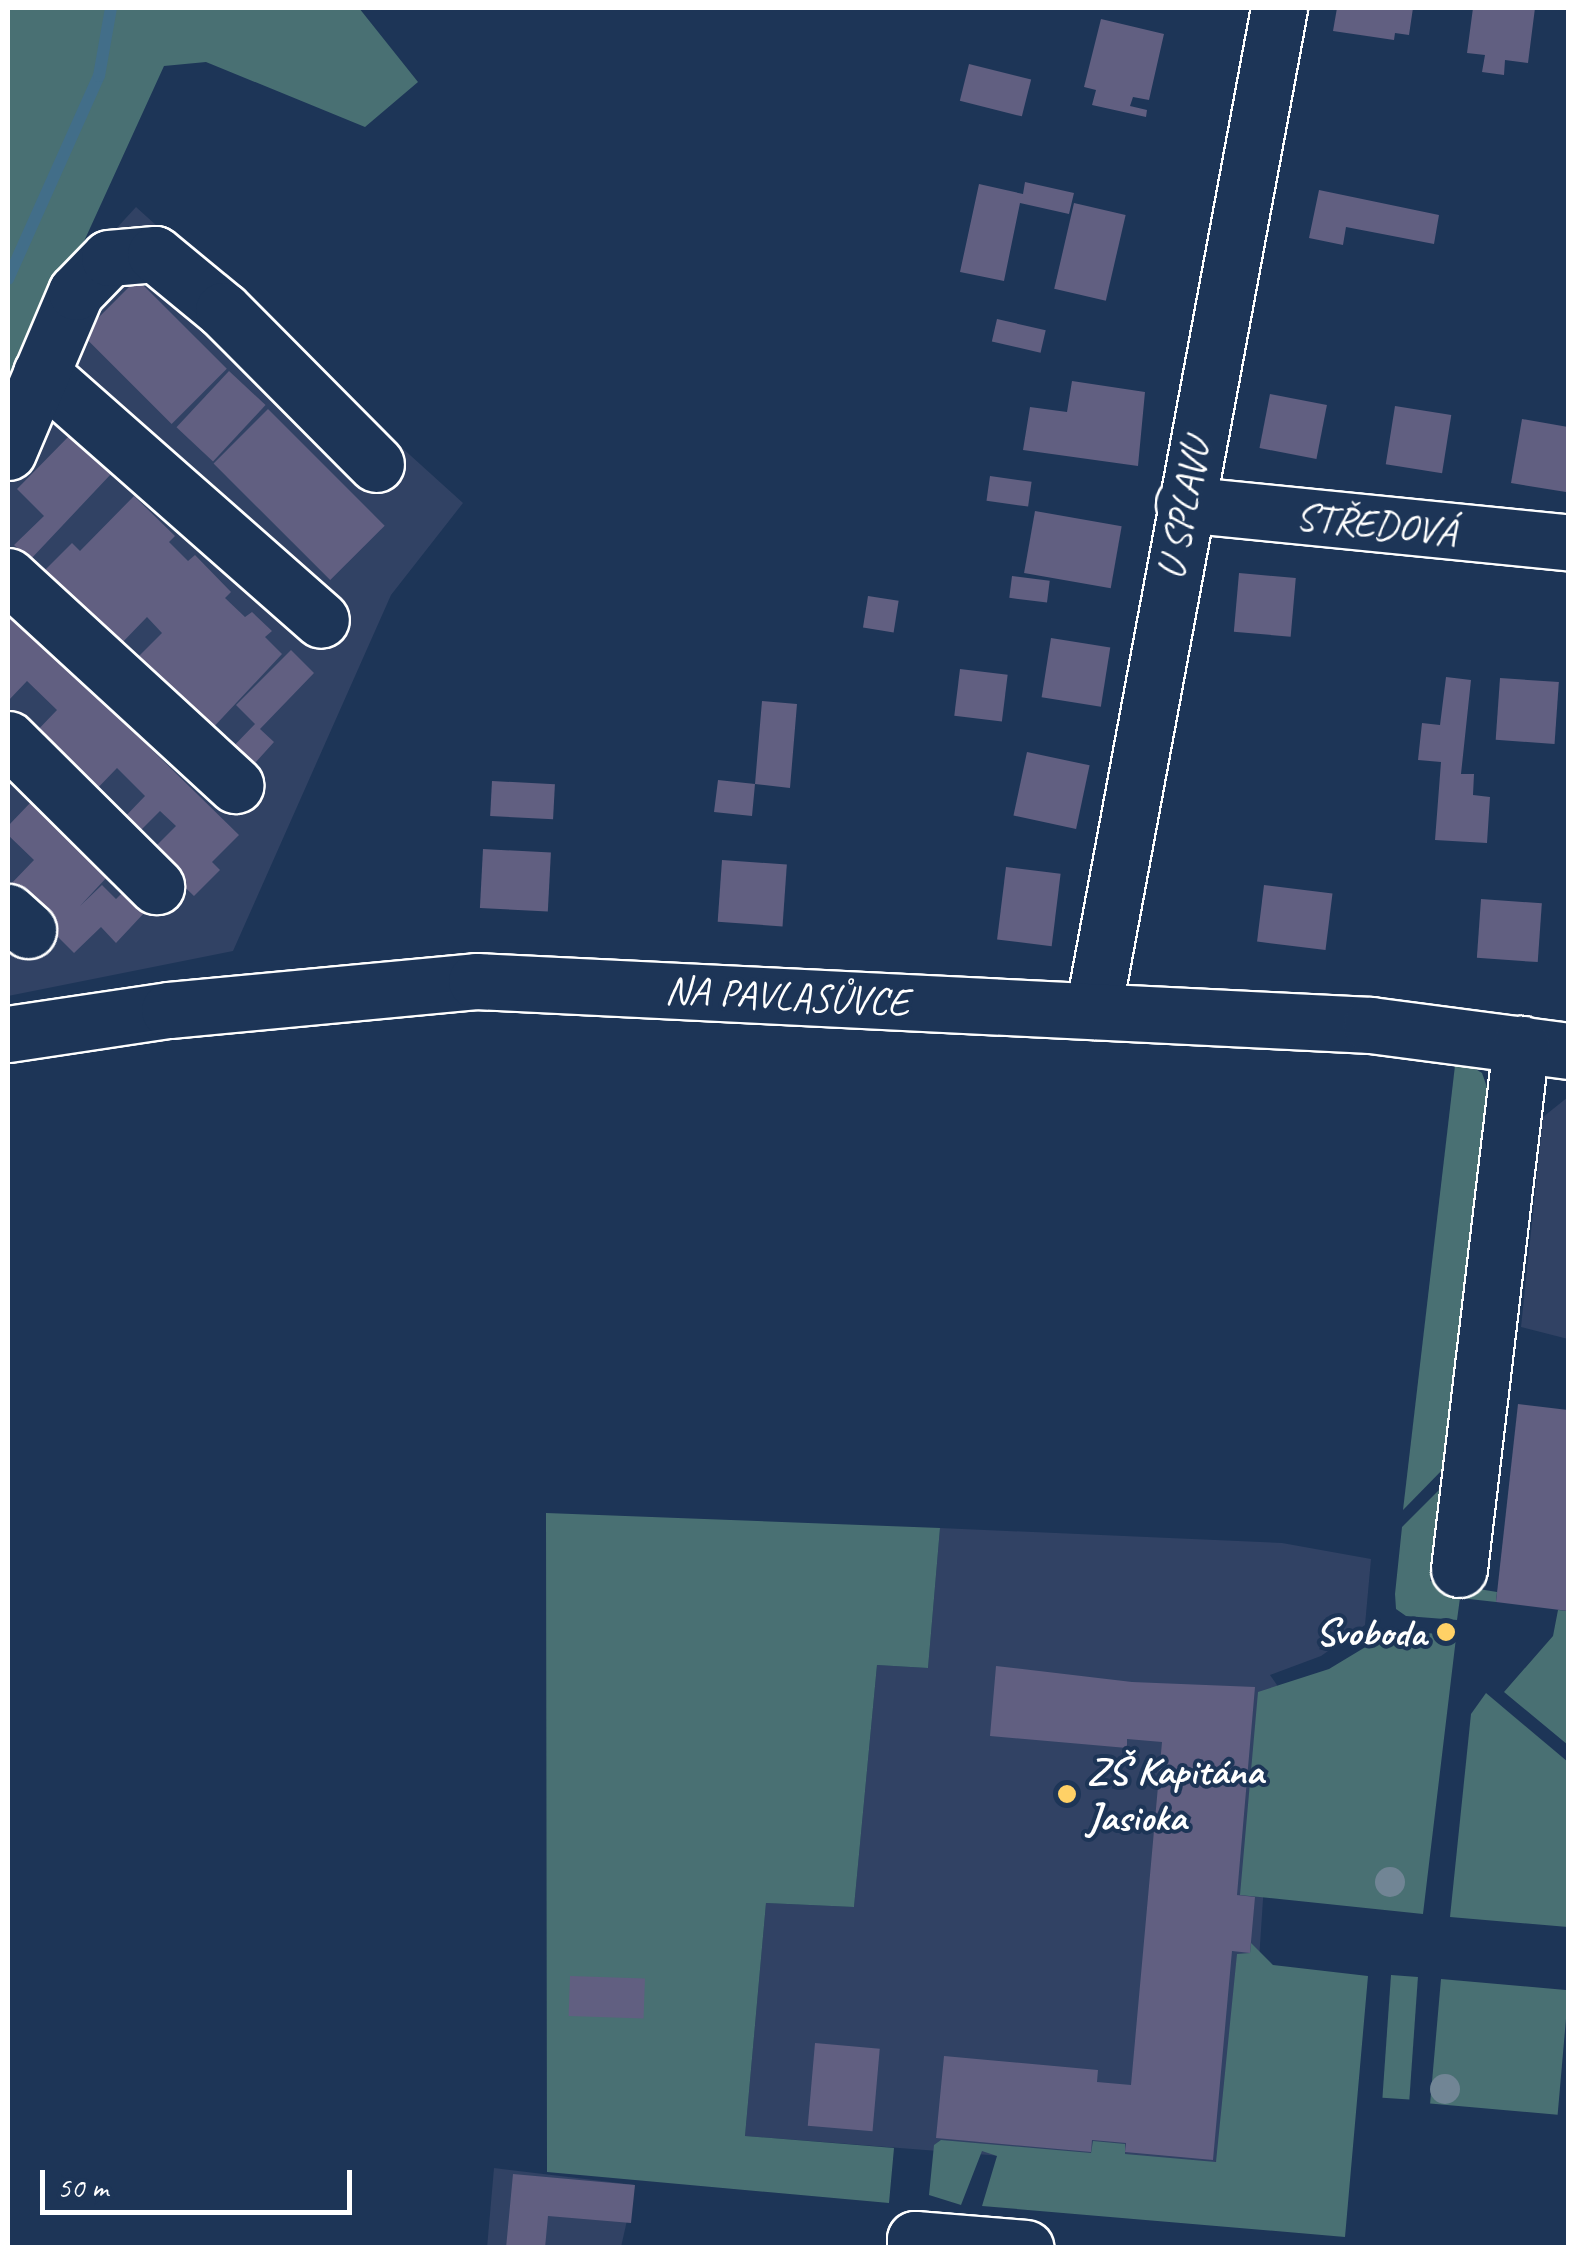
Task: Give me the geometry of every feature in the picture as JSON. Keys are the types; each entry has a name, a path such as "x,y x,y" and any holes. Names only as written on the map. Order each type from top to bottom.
{"street":[{"name":"U SPLAVU","path":"1092,1011 1280,8"},
{"path":"8,452 41,373 87,281 109,258 155,254 222,310 376,464"},
{"path":"41,373 321,620"},
{"name":"STŘEDOVÁ","path":"1184,504 1568,542"},
{"path":"8,576 234,784"},
{"path":"8,739 156,886"},
{"name":"NA PAVLASŮVCE","path":"8,1034 169,1010 476,981 1370,1025 1545,1048"},
{"path":"1459,1570 1545,1048"},
{"path":"915,2243 1026,2248"}],"shaded area":[{"path":"136,207 463,503 391,595 233,951 8,996 8,408 60,290"},
{"path":"1568,1097 1568,1339 1521,1327 1543,1117"},
{"name":"ZŠ Kapitána Jasioka","path":"940,1528 1282,1543 1371,1559 1365,1625 1321,1656 1270,1675 1277,1685 1245,2175 745,2136 766,1903 854,1907 877,1665 928,1668"},
{"path":"494,2168 635,2185 621,2247 487,2248"}],"green space":[{"path":"8,8 359,8 418,82 365,127 206,62 164,66 8,408"},
{"path":"1456,1057 1482,1073 1488,1090 1448,1464 1403,1510"},
{"path":"1446,1483 1430,1581 1497,1592 1496,1602 1460,1598 1457,1620 1406,1616 1396,1609 1395,1594 1402,1527"},
{"path":"546,1513 940,1528 928,1668 877,1665 854,1907 766,1903 745,2136 894,2148 889,2203 547,2172"},
{"path":"1558,1610 1568,1611 1568,1745 1504,1692 1553,1636"},
{"path":"1429,1633 1456,1638 1423,1914 1240,1895 1258,1692 1329,1669 1387,1634"},
{"path":"1486,1693 1568,1762 1568,1927 1450,1917 1471,1714"},
{"path":"1251,1943 1273,1965 1368,1976 1345,2237 982,2206 997,2156 982,2151 961,2205 929,2195 934,2145 941,2140 1091,2153 1093,2141 1125,2144 1125,2154 1216,2162 1237,1954 1250,1953"},
{"path":"1391,1975 1418,1977 1409,2100 1382,2098"},
{"path":"1441,1979 1568,1990 1558,2115 1430,2104"}],"building":[{"path":"1337,8 1413,8 1409,35 1395,33 1394,40 1333,31"},
{"path":"1473,8 1535,8 1528,63 1505,60 1504,75 1482,72 1485,55 1467,53"},
{"path":"1101,19 1164,34 1149,100 1133,97 1130,106 1147,110 1146,117 1092,105 1096,90 1084,87"},
{"path":"969,64 1031,79 1022,116 960,101"},
{"path":"1025,182 1074,193 1069,214 1020,203 1004,281 960,272 979,184 1023,194"},
{"path":"1319,190 1439,215 1434,244 1346,227 1343,245 1309,238"},
{"path":"1074,203 1126,215 1106,301 1054,289"},
{"path":"137,279 227,369 172,424 82,334"},
{"path":"997,319 1046,330 1041,353 992,341"},
{"path":"229,371 266,405 213,461 176,427"},
{"path":"1072,381 1145,392 1138,466 1023,450 1030,407 1067,412"},
{"path":"1270,394 1327,405 1316,459 1260,448"},
{"path":"1395,406 1451,415 1442,473 1386,464"},
{"path":"268,409 385,526 330,580 214,463"},
{"path":"1522,419 1568,427 1566,492 1511,483"},
{"path":"71,434 111,474 30,560 14,545 44,516 17,489"},
{"path":"990,476 1032,482 1028,507 987,501"},
{"path":"134,496 175,536 169,542 188,561 195,555 231,592 225,598 245,617 252,612 272,631 265,637 282,654 209,732 133,662 162,633 147,617 118,647 45,570 72,543 80,551"},
{"path":"1035,511 1122,526 1111,588 1024,573"},
{"path":"1239,573 1296,578 1291,637 1234,632"},
{"path":"1012,576 1050,581 1047,602 1009,598"},
{"path":"868,596 899,601 894,632 863,628"},
{"path":"8,609 239,835 212,862 220,870 194,896 149,853 176,826 160,811 133,838 119,823 145,796 117,768 91,795 31,737 57,710 27,681 8,701"},
{"path":"1051,638 1110,647 1101,707 1042,697"},
{"path":"291,650 314,673 260,729 274,742 246,773 226,754 255,724 236,705"},
{"path":"960,669 1008,675 1002,721 954,716"},
{"path":"1446,677 1471,680 1461,774 1474,774 1473,795 1490,797 1487,843 1435,840 1441,762 1418,760 1422,723 1440,725"},
{"path":"1500,678 1559,682 1555,744 1496,740"},
{"path":"762,701 797,704 790,788 755,784"},
{"path":"1027,752 1090,765 1076,829 1013,816"},
{"path":"718,780 755,784 752,816 714,812"},
{"path":"492,781 555,784 553,819 490,816"},
{"path":"31,802 108,876 80,906 102,885 116,899 123,892 145,912 116,943 101,927 74,953 8,887 34,860 8,835 8,826"},
{"path":"483,849 551,853 548,911 480,908"},
{"path":"722,860 787,865 783,926 718,922"},
{"path":"1006,867 1061,874 1052,946 997,939"},
{"path":"1264,885 1332,893 1326,950 1257,942"},
{"path":"1481,899 1542,903 1538,962 1477,958"},
{"path":"1518,1404 1568,1410 1568,1611 1496,1602"},
{"path":"996,1666 1132,1682 1255,1687 1237,1895 1255,1897 1250,1953 1232,1951 1213,2160 1125,2152 1126,2143 1092,2140 1091,2152 936,2138 944,2056 1098,2070 1097,2082 1131,2085 1162,1742 1127,1739 1127,1748 990,1736"},
{"path":"570,1976 645,1979 644,2019 569,2016"},
{"path":"815,2043 880,2049 873,2131 808,2126"},
{"path":"513,2174 635,2185 631,2223 548,2216 545,2248 506,2248"}],"waterway":[{"path":"8,279 99,76 111,8"}],"place":[{"name":"Svoboda","path":"1446,1632"},
{"name":"ZŠ Kapitána Jasioka","path":"1067,1794"}]}
